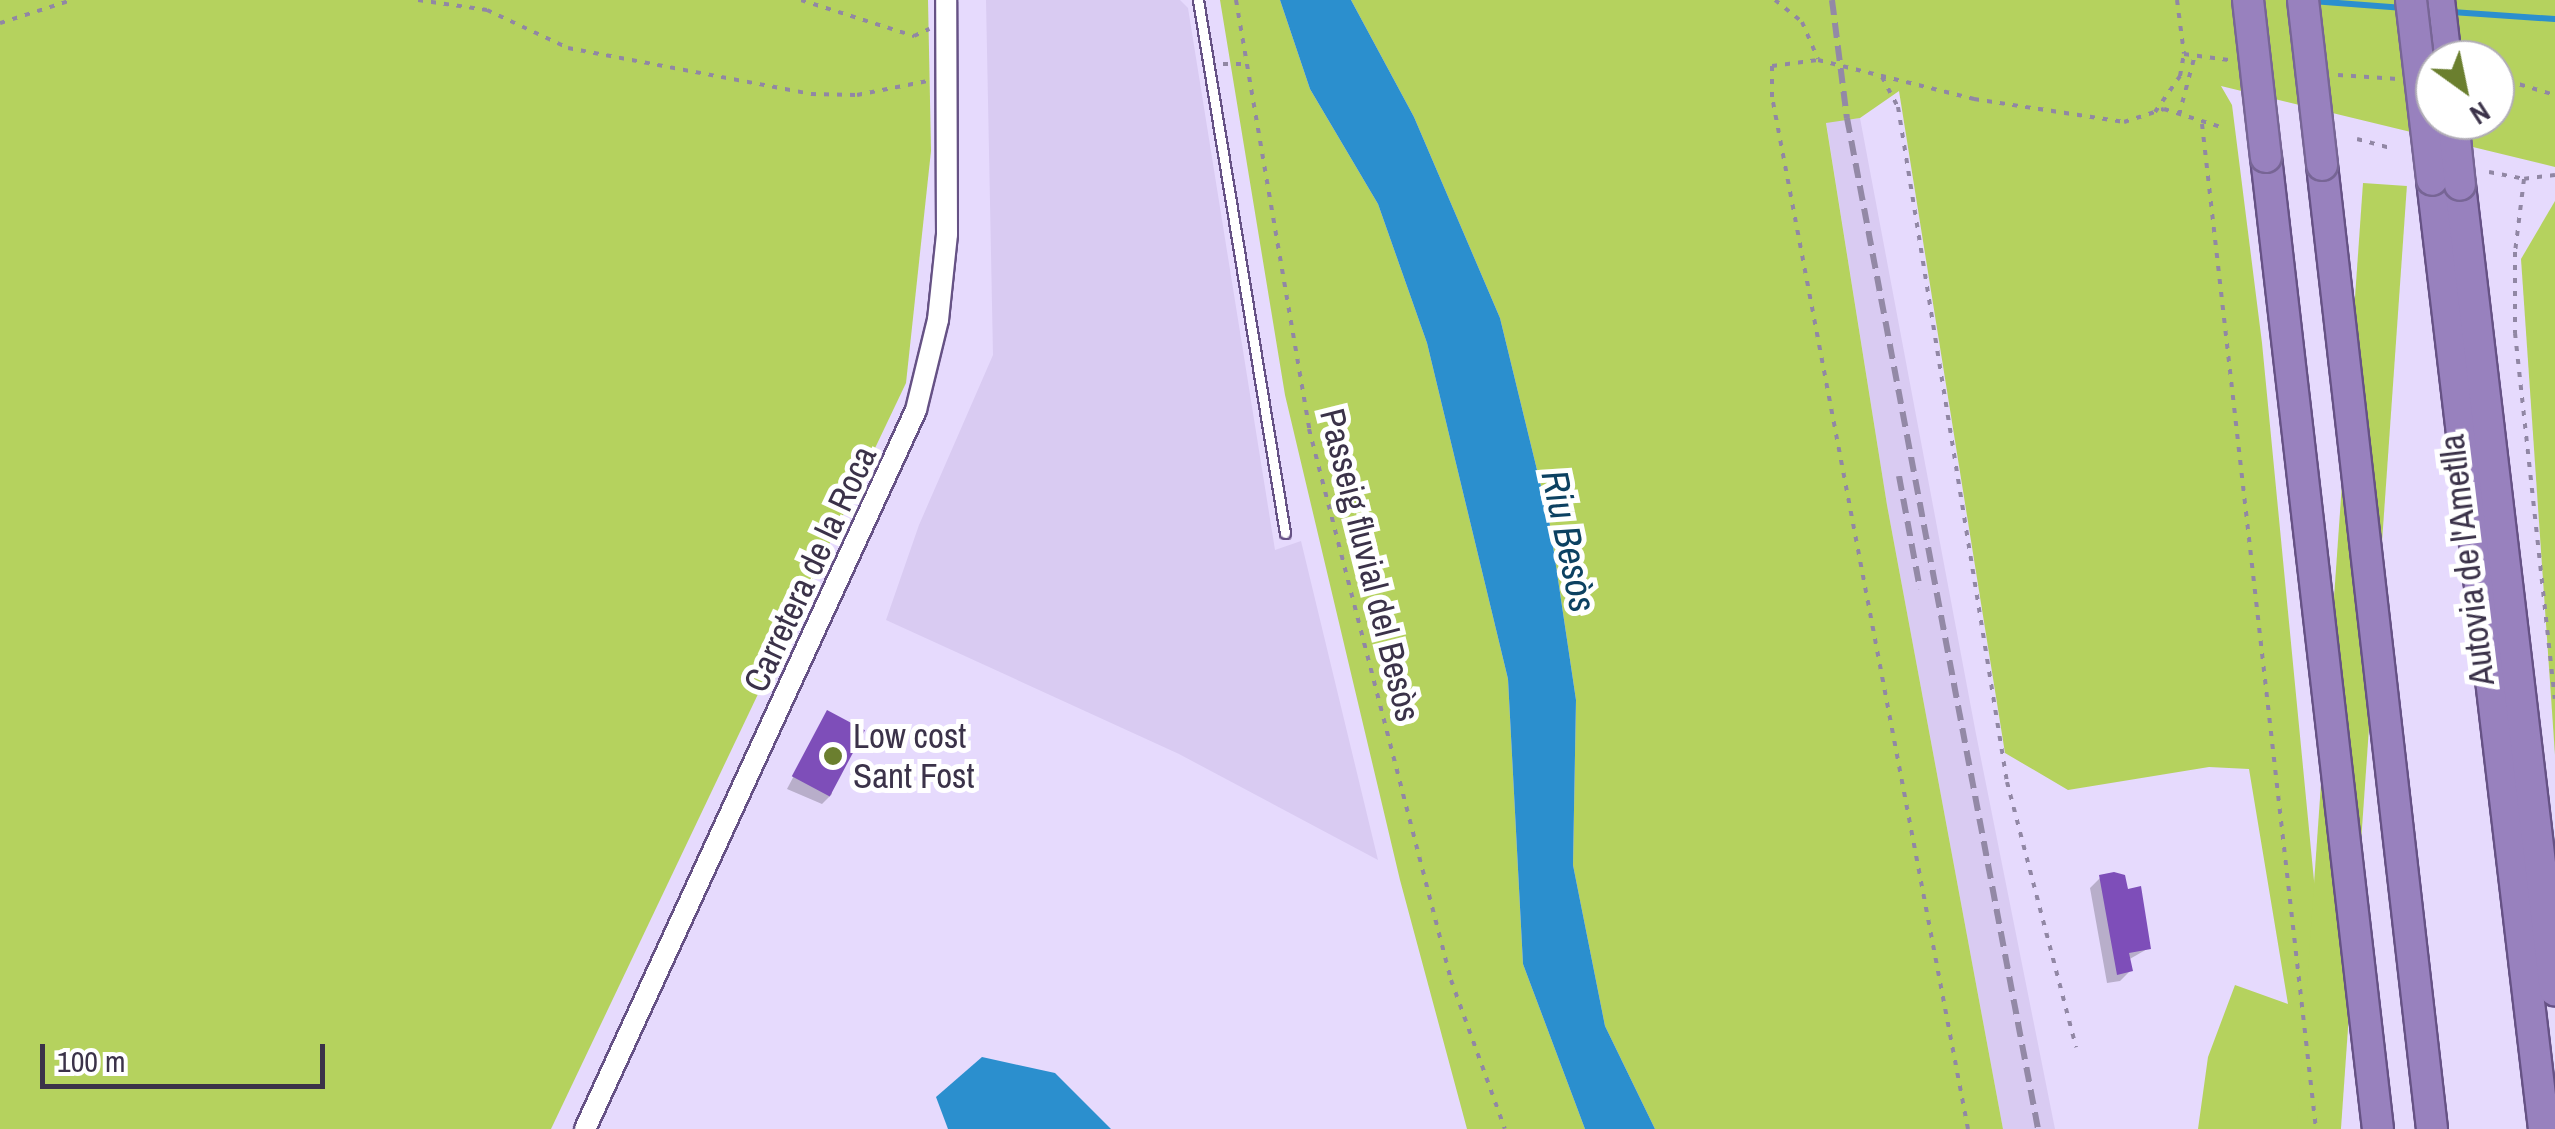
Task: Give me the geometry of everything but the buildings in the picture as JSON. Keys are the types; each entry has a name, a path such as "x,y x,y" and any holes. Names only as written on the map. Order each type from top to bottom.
{"highway":[{"path":"2248,0 2378,1129"},
{"path":"2303,0 2432,1129"},
{"path":"2411,0 2446,183"},
{"path":"2438,0 2443,40"},
{"name":"Autovia de l'Ametlla","path":"2451,140 2446,183 2542,995"},
{"path":"2529,1129 2542,995"},
{"path":"2542,995 2544,1129"},
{"path":"2368,1042 2368,1129"}],"street":[{"name":"Carretera de la Roca","path":"585,1129 916,410 944,284 949,77 946,10"}],"lane":[{"path":"1198,0 1285,533"}],"path":[{"path":"0,24 72,0"},
{"path":"418,0 488,10 568,48 810,94 857,94 949,77"},
{"path":"801,0 914,36 946,10"},
{"name":"Passeig fluvial del Besòs","path":"1236,0 1309,429 1451,980 1505,1129"},
{"path":"1775,0 1802,22 1818,60"},
{"path":"2154,112 2180,76 2184,54"},
{"path":"2178,115 2195,55"},
{"path":"1968,1129 1772,97 1772,66 1818,60 1882,77 2124,122 2154,112 2221,127"},
{"path":"1208,64 1248,64"},
{"path":"1882,77 1898,107 2007,782 2076,1047"},
{"path":"2515,83 2555,95"},
{"path":"2202,124 2316,1129"},
{"path":"2356,138 2394,149"},
{"path":"2490,172 2524,179 2555,174"},
{"path":"2524,179 2515,333 2555,699"}],"shaded area":[{"path":"986,0 1180,0 1188,8 1275,550 1301,541 1378,860 1179,754 886,620 919,525 993,355"},
{"path":"1860,118 2055,1129 2003,1129 1887,505 1826,122"}],"green space":[{"path":"0,0 928,0 931,151 906,383 551,1129 0,1129"},
{"path":"1220,0 1280,0 1310,89 1378,204 1427,343 1508,679 1523,964 1585,1129 1467,1129 1400,880 1285,395"},
{"path":"1351,0 2555,0 2555,167 2444,140 2515,140 2515,40 2415,40 2415,133 2221,86 2232,105 2262,343 2338,1129 2198,1129 2208,1057 2235,985 2288,1004 2249,769 2209,767 2068,790 2005,753 1899,91 1860,118 1826,123 1887,505 2003,1129 1655,1129 1605,1026 1573,865 1576,700 1549,519 1500,318 1414,117"},
{"path":"2363,183 2407,186 2341,1129 2297,1129"},
{"path":"2555,201 2555,755 2521,259"}],"water":[{"path":"1280,0 1351,0 1414,117 1500,318 1549,519 1576,700 1573,865 1605,1026 1655,1129 1585,1129 1523,964 1508,679 1427,343 1378,204 1310,89"},
{"path":"982,1057 1055,1073 1111,1129 948,1129 936,1097"}],"waterway":[{"path":"2312,1 2404,8"},
{"path":"2452,12 2555,19"}],"railway":[{"path":"1832,0 1847,118 2038,1129"},
{"path":"1899,476 1920,589"}],"place":[{"name":"Low cost Sant Fost","path":"833,756"}],"water label":[{"name":"Riu Besòs","path":"1569,541"}]}
